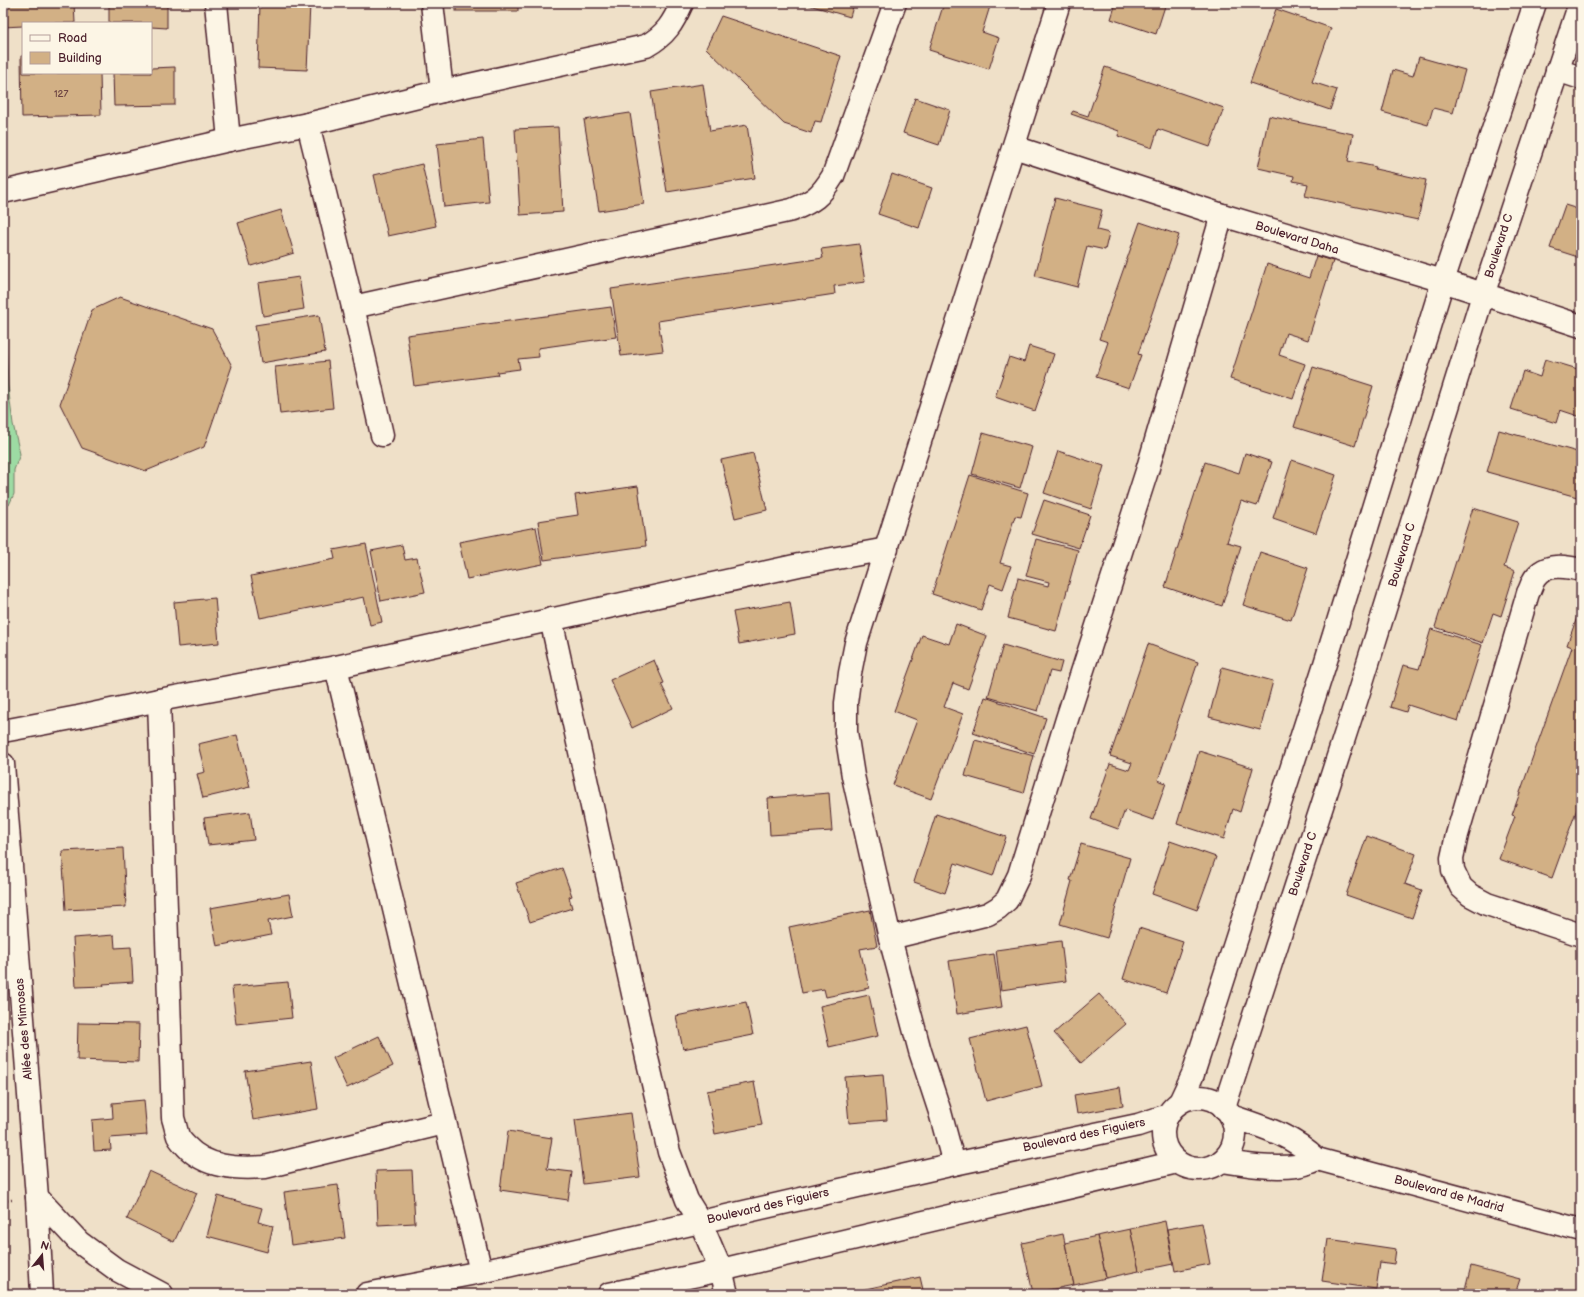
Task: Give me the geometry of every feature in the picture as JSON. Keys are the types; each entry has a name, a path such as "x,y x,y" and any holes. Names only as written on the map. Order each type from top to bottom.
{"street":[{"path":"216,3 229,140"},
{"path":"432,3 442,91"},
{"path":"3,192 229,140 308,124 442,91 646,46 666,32 682,3"},
{"path":"353,307 792,210 812,202 824,191 833,176 895,3"},
{"path":"954,1164 940,1112 920,1051 890,938 853,776 846,732 846,703 856,644 1059,3"},
{"path":"1174,1109 1191,1098 1203,1097 1214,1101 1227,1112 1235,1128 1234,1140 1230,1152 1222,1161 1211,1167 1199,1169 1188,1167 1177,1162 1169,1152 1164,1140 1164,1127 1193,1074 1289,778 1443,281 1535,3"},
{"name":"Boulevard C","path":"1227,1112 1483,295 1580,3"},
{"path":"1557,70 1581,78"},
{"path":"308,124 353,307 382,435"},
{"name":"Boulevard Daha","path":"1014,147 1222,215 1443,281 1581,326"},
{"path":"890,938 988,914 1007,900 1013,890 1147,471 1222,215"},
{"path":"3,731 336,667 799,565 887,549"},
{"path":"1581,570 1549,567 1535,578 1528,593 1457,835 1452,858 1455,877 1461,887 1470,895 1487,904 1581,934"},
{"path":"551,619 669,1152 687,1200 700,1221 721,1270 727,1294"},
{"path":"336,667 444,1123 481,1272"},
{"path":"159,700 173,1118 178,1137 202,1160 220,1166 245,1169 265,1167 444,1123"},
{"name":"Allée des Mimosas","path":"3,764 37,1197 42,1294"},
{"name":"Boulevard des Figuiers","path":"368,1294 481,1272 954,1164 1138,1125 1174,1109"},
{"name":"Boulevard de Madrid","path":"1227,1112 1290,1139 1307,1149 1317,1160 1581,1230"},
{"path":"1222,1161 1265,1167 1282,1167 1298,1166 1317,1160"},
{"path":"609,1294 721,1270 968,1210 1177,1162"},
{"path":"37,1197 79,1242 117,1270 162,1294"}],"green space":[{"path":"3,271 8,386 13,424 20,454 14,470 14,494 9,505 3,503"}],"building":[{"path":"3,3 74,3 75,22 22,22 22,26 3,27"},
{"path":"109,3 167,3 167,28 152,27 152,22 109,22"},
{"path":"260,3 310,4 307,70 258,68"},
{"path":"456,3 518,3 518,11 456,11"},
{"path":"809,3 854,3 850,17 809,5"},
{"path":"944,3 991,3 982,32 999,38 989,69 929,50"},
{"path":"1116,3 1166,3 1156,34 1111,19"},
{"path":"1276,9 1331,28 1312,82 1337,90 1330,110 1250,83"},
{"path":"721,16 841,56 821,122 815,121 811,133 784,124 706,48"},
{"path":"21,56 22,74 100,74 101,115 22,117"},
{"path":"1419,57 1465,70 1453,113 1433,108 1428,125 1382,112 1393,70 1413,76"},
{"path":"175,67 175,105 114,106 113,74 152,74 152,68"},
{"path":"1105,67 1224,108 1210,147 1158,129 1152,148 1118,136 1119,131 1071,114 1073,111 1088,116"},
{"path":"703,84 710,131 747,125 755,178 667,192 651,92"},
{"path":"915,98 950,110 939,145 903,133"},
{"path":"630,113 644,204 599,211 584,120"},
{"path":"1269,116 1353,134 1348,161 1376,167 1375,169 1426,180 1418,220 1305,196 1308,184 1293,181 1294,176 1258,168"},
{"path":"558,127 563,212 520,215 515,129"},
{"path":"483,139 489,202 444,207 437,144"},
{"path":"422,164 436,226 388,236 374,175"},
{"path":"892,174 932,188 919,228 878,214"},
{"path":"1055,198 1102,210 1097,230 1109,233 1105,250 1087,246 1077,287 1035,276"},
{"path":"1565,205 1581,210 1581,258 1550,248"},
{"path":"281,210 294,253 251,266 238,223"},
{"path":"1140,222 1179,235 1138,354 1141,355 1129,388 1096,377 1108,342 1099,339"},
{"path":"859,244 865,282 834,286 835,294 658,321 663,351 621,356 611,289 823,258 821,249"},
{"path":"1316,256 1333,261 1308,340 1286,333 1279,355 1305,364 1293,399 1230,379 1267,264 1309,278"},
{"path":"299,277 304,309 263,316 258,283"},
{"path":"120,297 212,329 232,366 204,447 146,471 82,448 60,404 92,310"},
{"path":"611,307 616,337 538,348 539,357 518,359 520,369 497,372 498,375 414,386 407,335"},
{"path":"319,315 325,352 261,363 255,325"},
{"path":"1029,346 1054,354 1035,411 995,397 1009,357 1024,362"},
{"path":"1545,359 1581,370 1581,417 1560,410 1556,423 1511,409 1523,371 1540,377"},
{"path":"328,361 333,408 280,414 275,367"},
{"path":"1313,367 1373,386 1355,446 1294,427"},
{"path":"1499,430 1581,453 1581,484 1577,497 1487,472"},
{"path":"983,433 1032,447 1020,488 972,474"},
{"path":"1058,451 1104,466 1091,509 1044,493"},
{"path":"753,453 767,510 735,518 721,460"},
{"path":"1245,453 1272,462 1257,506 1241,501 1227,542 1241,546 1222,606 1165,587 1205,462 1239,473"},
{"path":"1292,460 1336,475 1316,533 1273,518"},
{"path":"970,475 1028,493 1021,517 1015,516 1000,563 1011,566 1003,589 990,584 981,610 932,594"},
{"path":"638,486 646,546 544,560 538,521 578,515 575,495"},
{"path":"1044,500 1090,515 1079,548 1032,534"},
{"path":"1473,508 1518,522 1504,567 1515,571 1501,616 1493,613 1483,643 1435,627"},
{"path":"536,527 543,564 467,579 459,542"},
{"path":"1036,539 1078,550 1056,631 1008,618 1018,578 1048,586 1049,582 1026,576"},
{"path":"366,544 382,622 370,625 364,597 260,618 251,576 335,559 333,550"},
{"path":"402,545 405,560 417,558 425,592 381,601 371,551"},
{"path":"1260,552 1308,568 1291,620 1243,605"},
{"path":"215,598 219,643 178,647 174,602"},
{"path":"790,602 795,634 739,644 733,612"},
{"path":"1581,606 1581,798 1552,878 1499,859 1515,816 1512,815 1572,647 1567,645"},
{"path":"956,624 987,636 968,689 953,683 944,707 963,714 931,799 893,785 917,720 894,711 922,635 949,644"},
{"path":"1431,629 1482,645 1458,721 1408,705 1406,712 1390,707 1403,665 1419,669"},
{"path":"1148,644 1198,662 1158,780 1166,783 1153,820 1125,810 1118,829 1091,819 1110,764 1129,770 1132,763 1110,756"},
{"path":"1003,645 1062,662 1059,673 1050,671 1038,711 988,697"},
{"path":"654,660 664,683 661,684 673,708 632,728 610,680"},
{"path":"1222,667 1273,681 1260,730 1209,717"},
{"path":"985,697 1046,718 1034,754 973,733"},
{"path":"237,735 250,787 203,798 197,774 205,772 198,744"},
{"path":"975,740 1034,756 1024,793 965,776"},
{"path":"1199,751 1253,768 1240,812 1233,809 1224,839 1177,824"},
{"path":"829,793 832,831 770,835 768,798"},
{"path":"250,812 254,840 208,845 204,818"},
{"path":"936,814 1006,837 993,876 955,863 945,893 914,882"},
{"path":"1367,836 1416,854 1405,884 1422,890 1412,918 1346,895"},
{"path":"1170,841 1216,857 1197,910 1152,894"},
{"path":"1081,844 1130,858 1107,938 1060,924 1072,881 1070,880"},
{"path":"123,848 126,907 66,910 62,851"},
{"path":"562,868 572,896 569,897 572,908 530,922 516,883"},
{"path":"289,894 293,916 268,921 271,935 217,946 210,908"},
{"path":"870,910 877,946 860,949 869,988 826,997 824,989 802,993 789,927"},
{"path":"1139,928 1183,942 1166,993 1123,979"},
{"path":"114,935 115,948 131,947 133,982 103,984 104,986 76,987 73,938"},
{"path":"1061,941 1066,981 1001,990 996,950"},
{"path":"994,954 1002,1007 957,1014 949,961"},
{"path":"288,982 292,1018 236,1024 232,987"},
{"path":"1099,994 1126,1024 1081,1063 1054,1033"},
{"path":"869,995 878,1036 829,1047 820,1006"},
{"path":"746,1002 753,1035 683,1049 676,1016"},
{"path":"78,1023 139,1024 138,1062 77,1060"},
{"path":"1026,1025 1042,1086 986,1101 970,1039"},
{"path":"379,1036 393,1066 347,1088 333,1058"},
{"path":"311,1061 318,1109 253,1120 245,1071"},
{"path":"883,1074 887,1120 849,1123 845,1077"},
{"path":"754,1082 762,1125 715,1134 707,1091"},
{"path":"1120,1087 1123,1106 1077,1114 1074,1095"},
{"path":"144,1100 147,1135 110,1138 111,1150 94,1151 92,1120 113,1118 112,1103"},
{"path":"631,1113 640,1177 583,1184 575,1120"},
{"path":"508,1131 552,1138 547,1169 572,1172 568,1200 500,1190"},
{"path":"412,1170 415,1223 378,1225 376,1171"},
{"path":"149,1171 197,1193 174,1242 127,1219"},
{"path":"338,1185 345,1238 291,1245 284,1192"},
{"path":"218,1196 262,1208 258,1222 273,1226 267,1252 207,1236"},
{"path":"1165,1221 1173,1264 1139,1271 1130,1229"},
{"path":"1202,1223 1210,1264 1175,1271 1167,1229"},
{"path":"1130,1229 1139,1271 1106,1278 1097,1236"},
{"path":"1063,1234 1074,1285 1033,1293 1022,1243"},
{"path":"1097,1236 1106,1278 1074,1285 1065,1243"},
{"path":"1328,1239 1396,1249 1394,1264 1380,1262 1376,1289 1322,1281"},
{"path":"1471,1266 1520,1279 1515,1294 1464,1294"},
{"path":"920,1277 924,1294 843,1294"}]}
